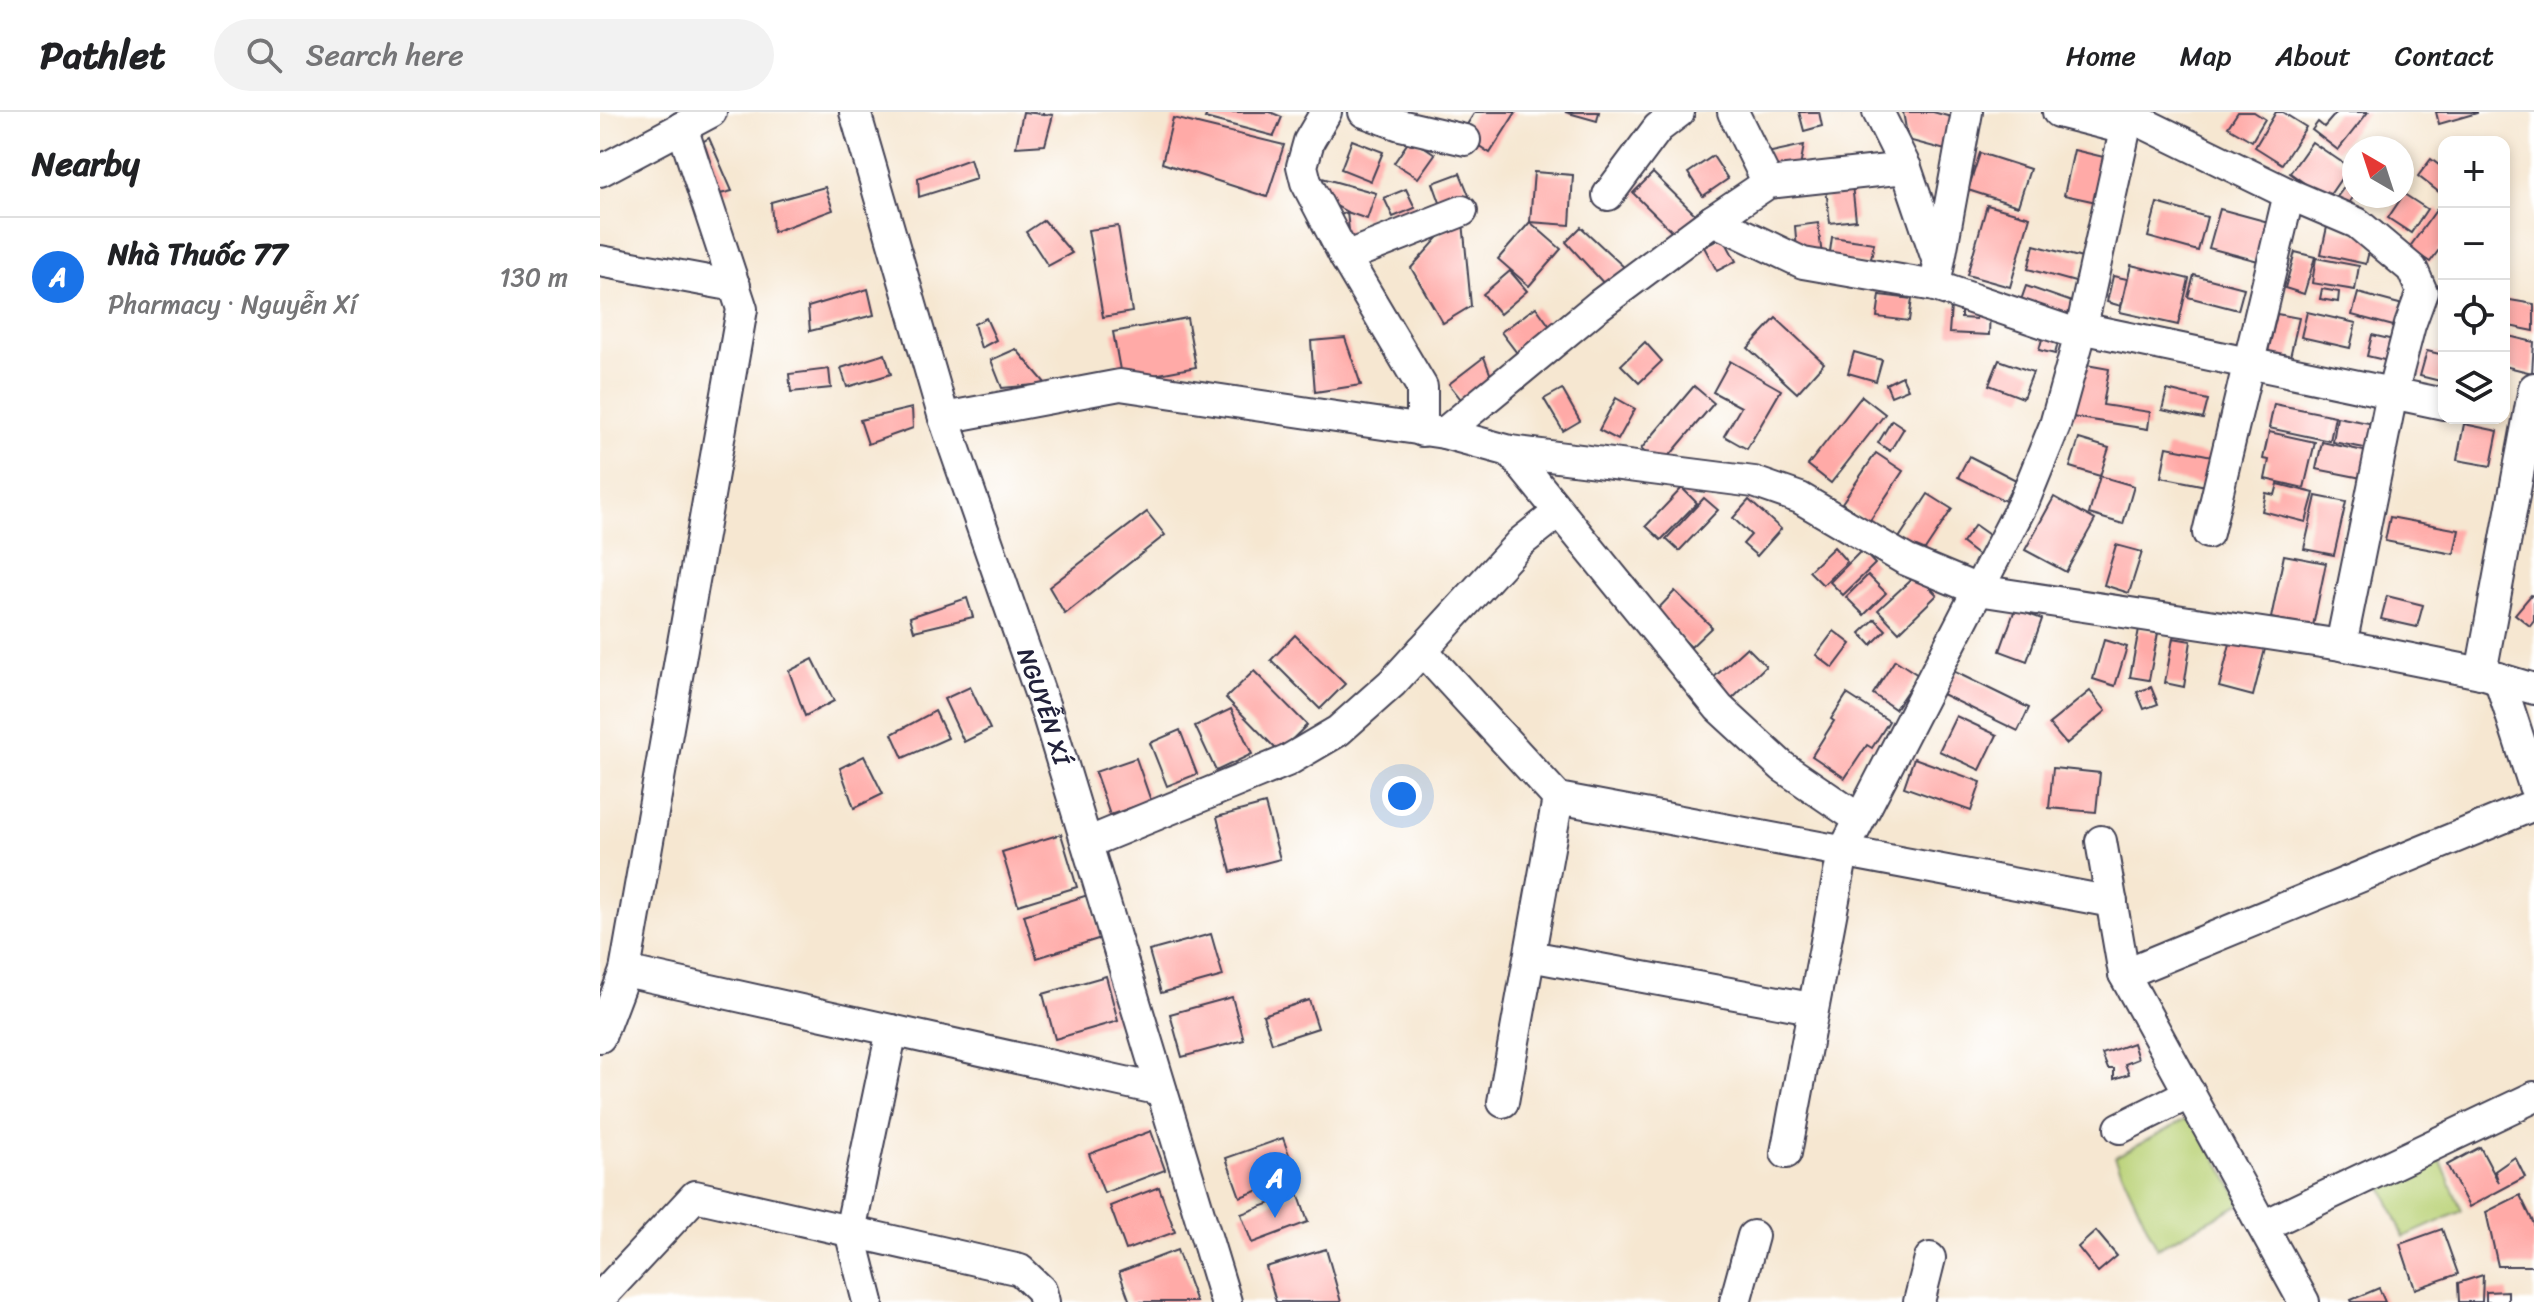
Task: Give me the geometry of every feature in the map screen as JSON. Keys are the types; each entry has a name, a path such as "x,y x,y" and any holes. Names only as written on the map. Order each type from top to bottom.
{"street":[{"path":"602,167 711,112"},
{"name":"NGUYỄN XÍ","path":"855,112 944,418 1048,716 1226,1302"},
{"path":"1364,112 1400,125 1465,140"},
{"path":"1608,195 1658,128 1679,112"},
{"path":"1733,112 1768,183"},
{"path":"1878,112 1906,168 1936,274"},
{"path":"1936,274 1967,112"},
{"path":"2058,112 2128,119 2357,223 2412,269 2422,292 2392,394 2341,645"},
{"path":"1318,114 1302,166 1306,182 1345,257 1422,387 1433,432"},
{"path":"1786,1153 1811,1008 1843,852 2024,501 2055,425 2080,331 2128,119"},
{"path":"600,1037 625,971 742,309 682,127"},
{"path":"1433,432 1713,220 1768,183 1906,168"},
{"path":"2208,533 2289,194"},
{"path":"1345,257 1462,211"},
{"path":"1713,220 1803,263 1936,274 2080,331 2438,403"},
{"path":"600,261 735,286"},
{"path":"944,418 1120,385 1433,432 1510,451 1754,482 1800,498 1906,560 1978,590 2341,645 2490,676 2534,689"},
{"path":"2534,388 2522,419 2490,676 2534,786"},
{"path":"1510,451 1719,708 1783,767 1859,819"},
{"path":"1087,843 1287,761 1338,731 1392,683 1521,542 1559,512"},
{"path":"1422,650 1558,798 2112,902"},
{"path":"1503,1102 1558,798"},
{"path":"2124,974 2534,805"},
{"path":"2101,841 2124,974 2304,1302"},
{"path":"1530,956 1811,1008"},
{"path":"625,971 1161,1090"},
{"path":"868,1302 850,1231 892,1030"},
{"path":"2120,1128 2190,1093"},
{"path":"2263,1226 2534,1097"},
{"path":"600,1298 695,1196 1020,1270 1041,1290 1044,1302"},
{"path":"1735,1302 1753,1236"},
{"path":"1919,1302 1930,1258"}],"green space":[{"path":"2192,1116 2242,1203 2157,1248 2115,1157"},
{"path":"2436,1150 2462,1211 2404,1237 2379,1179"}],"building":[{"path":"1023,112 1053,115 1045,145 1016,147"},
{"path":"1208,112 1270,112 1282,117 1274,136 1205,118"},
{"path":"1475,112 1516,112 1490,153 1461,134"},
{"path":"1565,112 1599,112 1597,121"},
{"path":"1799,112 1819,112 1822,126 1804,131"},
{"path":"1903,112 1933,112 1962,120 1953,152 1908,140"},
{"path":"2238,112 2254,112 2265,119 2252,141 2228,127"},
{"path":"2276,112 2282,112 2306,127 2282,164 2255,147"},
{"path":"2337,112 2368,112 2349,136 2342,136 2342,145 2338,150 2312,130 2318,122 2324,127"},
{"path":"2436,112 2477,112 2477,113 2439,124"},
{"path":"1173,118 1284,145 1267,197 1162,163"},
{"path":"709,138 732,191 712,196 691,149"},
{"path":"1411,138 1435,154 1418,178 1394,163"},
{"path":"1352,140 1383,152 1371,181 1341,169"},
{"path":"2312,142 2342,162 2342,177 2327,199 2290,173"},
{"path":"1804,145 1800,168 1772,174 1767,153"},
{"path":"2074,150 2112,159 2101,203 2064,195"},
{"path":"1980,153 2030,169 2018,206 1968,190"},
{"path":"1713,156 1728,179 1703,196 1688,173"},
{"path":"970,159 976,179 919,197 918,178"},
{"path":"2431,159 2438,164 2438,191 2418,176"},
{"path":"1534,172 1573,175 1570,225 1530,222"},
{"path":"1460,173 1470,198 1442,208 1433,183"},
{"path":"1653,173 1700,219 1680,239 1633,193"},
{"path":"1322,178 1376,193 1367,219 1324,199"},
{"path":"1852,185 1856,220 1830,223 1826,188"},
{"path":"825,187 833,210 773,232 771,202"},
{"path":"1406,189 1415,208 1393,217 1384,198"},
{"path":"2342,190 2342,207 2334,201"},
{"path":"2414,201 2427,209 2411,233 2388,218 2395,208 2414,208"},
{"path":"2157,203 2207,217 2198,251 2148,237"},
{"path":"1987,205 2030,217 2010,287 1967,275"},
{"path":"2220,209 2272,223 2262,262 2209,248"},
{"path":"2437,209 2438,251 2430,262 2409,248"},
{"path":"1462,211 1471,306 1443,323 1411,268"},
{"path":"1347,212 1351,248 1333,219"},
{"path":"1044,220 1072,253 1048,266 1026,232"},
{"path":"1530,222 1561,249 1529,286 1498,259"},
{"path":"1818,223 1822,256 1797,250 1795,226"},
{"path":"1118,226 1132,312 1103,317 1088,230"},
{"path":"1581,227 1626,269 1607,287 1566,242"},
{"path":"2327,227 2372,238 2366,264 2321,254"},
{"path":"1723,237 1736,261 1717,271 1704,247"},
{"path":"1832,237 1874,243 1870,264 1829,259"},
{"path":"2034,245 2082,258 2075,282 2028,269"},
{"path":"2295,252 2315,257 2304,294 2285,288"},
{"path":"2316,258 2359,266 2355,290 2312,283"},
{"path":"2131,265 2189,279 2178,325 2120,312"},
{"path":"1510,271 1527,291 1500,314 1483,294"},
{"path":"2194,275 2244,288 2238,310 2188,297"},
{"path":"2113,276 2127,279 2121,306 2107,302"},
{"path":"2026,286 2075,303 2068,323 2019,306"},
{"path":"868,289 874,315 810,331 808,307"},
{"path":"2322,289 2339,292 2338,302 2320,299"},
{"path":"2358,293 2403,305 2397,327 2352,315"},
{"path":"1880,295 1912,299 1909,321 1877,317"},
{"path":"2510,300 2534,304 2534,331 2510,326"},
{"path":"1951,306 1961,306 1961,318 1976,319 1976,307 1990,308 1989,335 1949,333"},
{"path":"1536,307 1551,328 1517,353 1501,332"},
{"path":"2307,312 2356,323 2350,348 2301,337"},
{"path":"2277,314 2299,318 2289,361 2267,356"},
{"path":"986,318 996,340 981,348 974,324"},
{"path":"1187,318 1196,367 1122,381 1113,332"},
{"path":"1776,318 1824,363 1797,393 1748,348"},
{"path":"2045,328 2061,332 2055,354 2039,350"},
{"path":"2372,335 2402,342 2397,363 2367,356"},
{"path":"2510,336 2534,342 2532,373 2510,368"},
{"path":"1345,338 1361,385 1315,392 1311,341"},
{"path":"1645,342 1662,361 1639,383 1621,365"},
{"path":"1016,349 1046,384 1002,388 991,360"},
{"path":"2427,351 2438,354 2438,380 2420,376"},
{"path":"1854,352 1882,360 1876,381 1848,373"},
{"path":"885,354 891,374 847,387 841,368"},
{"path":"1484,357 1495,387 1468,408 1449,384"},
{"path":"1999,360 2033,372 2023,398 1989,385"},
{"path":"1730,361 1781,390 1747,449 1724,436 1741,407 1713,392"},
{"path":"2081,364 2109,369 2103,405 2150,412 2148,429 2072,417"},
{"path":"829,369 831,388 791,392 789,374"},
{"path":"1902,376 1908,389 1891,396 1886,384"},
{"path":"1694,386 1714,403 1661,466 1641,449"},
{"path":"1562,389 1580,421 1563,431 1544,399"},
{"path":"2167,390 2208,400 2203,419 2162,410"},
{"path":"1862,396 1885,414 1831,483 1808,465"},
{"path":"1616,398 1635,409 1618,440 1599,430"},
{"path":"2274,404 2335,416 2330,441 2269,428"},
{"path":"912,408 913,428 868,444 860,420"},
{"path":"2337,417 2379,425 2375,450 2333,442"},
{"path":"1892,420 1904,428 1890,451 1878,443"},
{"path":"2464,424 2498,431 2491,466 2457,460"},
{"path":"2269,432 2315,442 2304,488 2265,479 2269,460 2263,459"},
{"path":"2079,439 2109,448 2100,476 2070,467"},
{"path":"2322,442 2373,453 2367,479 2316,469"},
{"path":"2167,447 2212,456 2206,486 2161,477"},
{"path":"1876,453 1903,471 1869,522 1842,503"},
{"path":"1969,456 2016,480 2005,501 1958,477"},
{"path":"2100,476 2134,486 2123,524 2089,514"},
{"path":"2278,484 2314,493 2306,522 2262,511 2266,493 2275,495"},
{"path":"1682,488 1697,503 1661,540 1646,526"},
{"path":"1928,494 1952,509 1923,553 1899,538"},
{"path":"2316,496 2346,502 2334,555 2304,549"},
{"path":"2054,497 2095,520 2066,572 2025,550"},
{"path":"1704,498 1718,510 1679,551 1666,539"},
{"path":"1749,500 1781,529 1757,556 1743,544 1751,535 1733,518"},
{"path":"1147,512 1165,535 1065,614 1049,587"},
{"path":"2390,517 2459,530 2454,554 2385,541"},
{"path":"1975,525 1992,537 1979,556 1962,543"},
{"path":"2116,545 2142,552 2129,593 2104,585"},
{"path":"1834,547 1847,562 1823,585 1809,571"},
{"path":"1862,550 1875,564 1843,595 1830,582"},
{"path":"2284,555 2326,563 2313,626 2271,618"},
{"path":"1917,574 1937,595 1899,632 1878,610"},
{"path":"1868,575 1886,593 1864,615 1846,597"},
{"path":"1675,591 1712,627 1691,647 1655,612"},
{"path":"2531,595 2534,597 2534,621 2530,626 2515,614"},
{"path":"2387,596 2423,605 2417,627 2381,619"},
{"path":"967,598 973,617 914,631 910,617"},
{"path":"2015,609 2042,619 2027,661 2000,651"},
{"path":"1875,619 1886,630 1871,645 1860,633"},
{"path":"2139,629 2158,633 2149,680 2130,677"},
{"path":"1834,631 1851,644 1833,668 1816,655"},
{"path":"1295,635 1345,684 1320,709 1271,660"},
{"path":"2173,638 2191,641 2184,687 2165,683"},
{"path":"2104,640 2127,647 2115,686 2093,679"},
{"path":"2231,640 2265,649 2253,696 2219,687"},
{"path":"1747,647 1766,666 1731,700 1712,679"},
{"path":"813,659 834,701 805,716 789,671"},
{"path":"1895,660 1918,675 1895,709 1873,694"},
{"path":"1254,671 1307,725 1279,752 1226,698"},
{"path":"1953,671 2029,708 2018,731 1942,694"},
{"path":"970,687 990,729 964,742 944,699"},
{"path":"2151,687 2158,704 2144,709 2137,692"},
{"path":"2090,691 2106,711 2066,744 2049,724"},
{"path":"1847,694 1889,721 1872,748 1867,745 1845,778 1812,756"},
{"path":"1231,709 1252,754 1216,771 1195,726"},
{"path":"935,711 948,738 903,758 892,734"},
{"path":"1956,716 1997,735 1980,770 1939,751"},
{"path":"1180,730 1197,774 1167,786 1150,743"},
{"path":"864,756 883,794 854,808 840,768"},
{"path":"1136,758 1151,801 1110,815 1095,772"},
{"path":"1914,758 1981,782 1971,811 1904,787"},
{"path":"2053,768 2100,773 2096,812 2049,808"},
{"path":"1265,804 1280,859 1231,872 1217,817"},
{"path":"1061,834 1077,887 1018,905 1002,852"},
{"path":"1088,895 1101,938 1037,958 1024,915"},
{"path":"1211,934 1223,976 1161,993 1149,951"},
{"path":"1106,976 1118,1021 1055,1039 1043,994"},
{"path":"1232,997 1244,1040 1182,1057 1170,1014"},
{"path":"1309,1000 1318,1028 1272,1043 1263,1015"},
{"path":"2133,1043 2138,1059 2125,1064 2129,1074 2114,1079 2114,1069 2108,1069 2102,1054"},
{"path":"1151,1131 1165,1170 1104,1193 1089,1154"},
{"path":"1283,1138 1297,1177 1240,1197 1226,1158"},
{"path":"2480,1147 2499,1183 2495,1171 2515,1157 2525,1177 2469,1207 2447,1165"},
{"path":"1159,1187 1175,1232 1126,1250 1110,1206"},
{"path":"1298,1193 1308,1222 1252,1243 1241,1214"},
{"path":"2520,1195 2534,1224 2534,1266 2498,1266 2486,1212"},
{"path":"2442,1229 2458,1274 2415,1289 2400,1244"},
{"path":"2096,1231 2117,1256 2098,1272 2078,1247"},
{"path":"1326,1249 1341,1302 1276,1302 1266,1267"},
{"path":"1177,1250 1196,1302 1130,1302 1119,1272"},
{"path":"2483,1275 2482,1302 2459,1302 2458,1283"},
{"path":"2379,1288 2385,1302 2351,1300"},
{"path":"2508,1291 2508,1302 2486,1302 2486,1292"}],"place":[{"name":"Nhà Thuốc 77","path":"1275,1218"}]}
